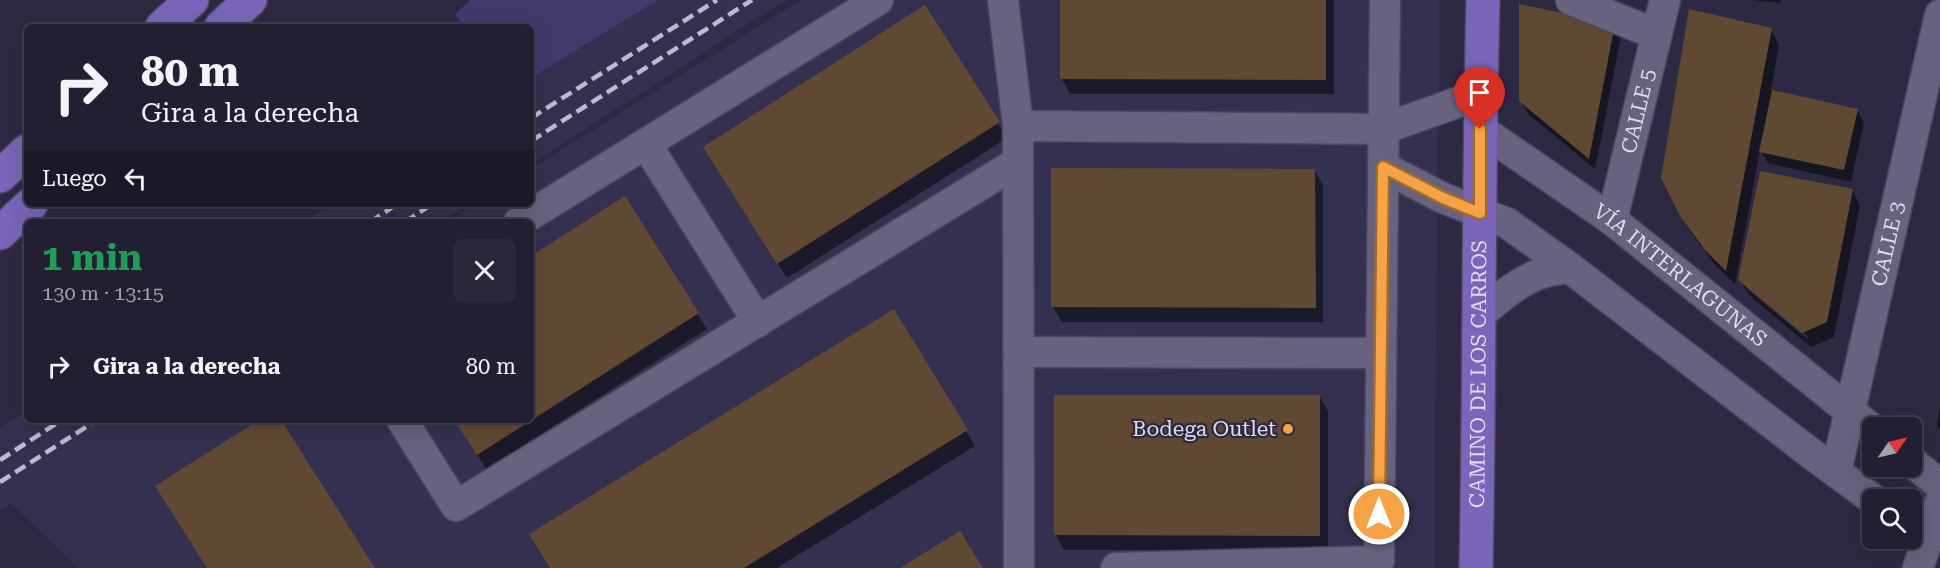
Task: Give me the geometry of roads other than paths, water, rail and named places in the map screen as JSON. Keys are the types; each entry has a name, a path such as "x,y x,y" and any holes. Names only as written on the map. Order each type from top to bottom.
{"main road":[{"path":"165,24 192,0"},
{"path":"224,24 250,0"},
{"name":"CAMINO DE LOS CARROS","path":"1476,568 1483,0"},
{"path":"0,176 24,154"},
{"path":"0,233 28,207"}],"street":[{"path":"524,219 878,0"},
{"path":"1003,0 1018,126 1019,568"},
{"path":"1116,568 1379,561 1384,0"},
{"path":"1571,0 1656,34"},
{"name":"CALLE 5","path":"1612,220 1665,0"},
{"name":"CALLE 3","path":"1836,472 1940,15"},
{"path":"1018,126 1383,129 1481,94"},
{"name":"VÍA INTERLAGUNAS","path":"1480,129 1612,220 1862,421"},
{"path":"646,144 758,322"},
{"path":"404,423 456,506 1018,162"},
{"path":"1383,167 1443,198 1507,223 1570,268 1862,491"},
{"path":"1478,316 1507,292 1529,279 1544,272 1570,268"},
{"path":"1019,352 1381,353"},
{"path":"1922,470 1940,485"},
{"path":"1918,568 1926,535 1940,501"}],"railway":[{"path":"534,116 717,0"},
{"path":"534,139 752,0"},
{"path":"374,219 392,207"},
{"path":"410,219 428,207"},
{"path":"0,460 57,423"},
{"path":"0,482 92,423"}],"place":[{"name":"Bodega Outlet","path":"1288,429"}]}
